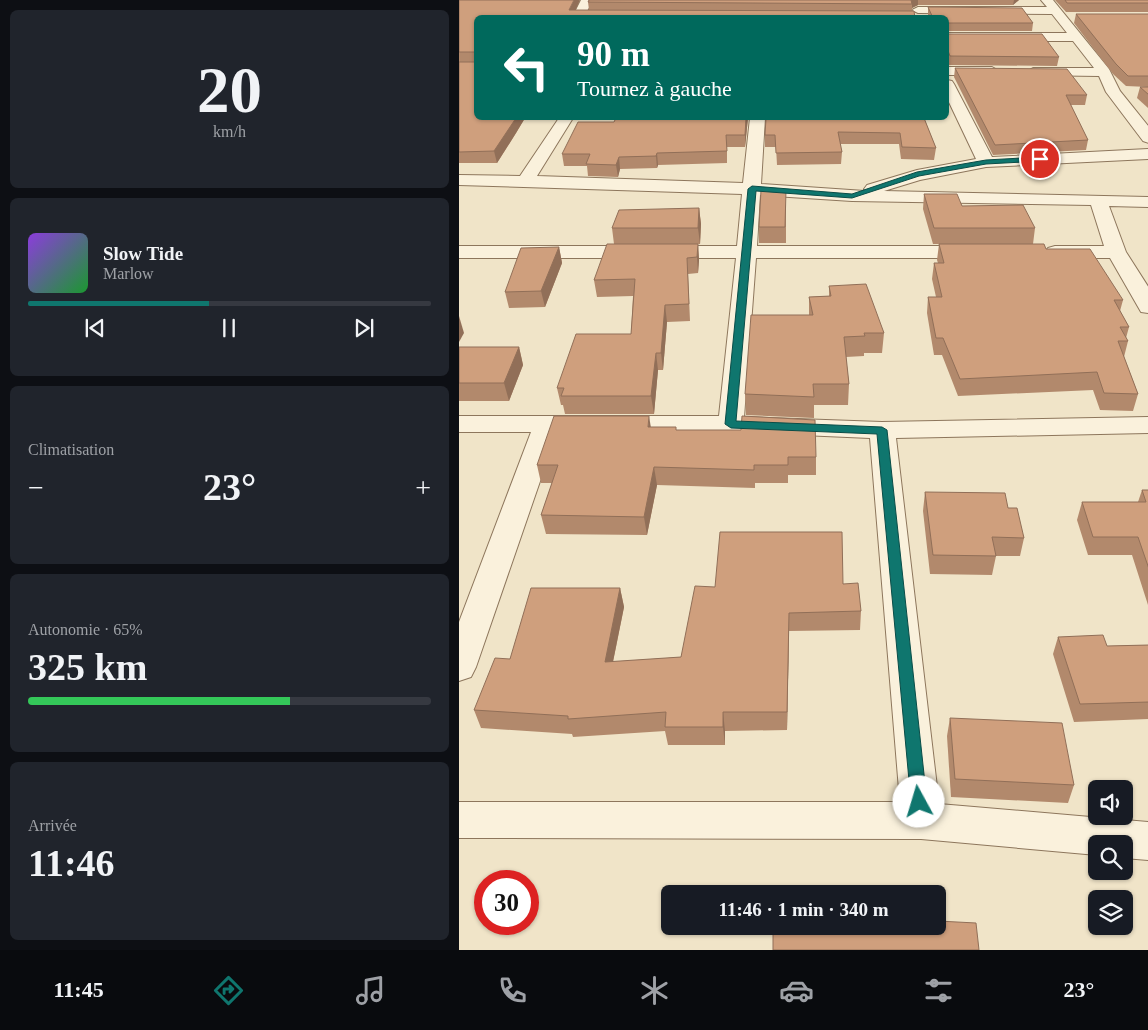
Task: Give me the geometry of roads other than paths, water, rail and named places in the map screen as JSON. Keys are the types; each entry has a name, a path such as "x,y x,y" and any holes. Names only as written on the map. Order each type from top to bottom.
{"street":[{"path":"580,15 587,0"},
{"path":"1047,0 1104,72 1113,92 1148,138"},
{"path":"918,9 1059,14 1081,18"},
{"path":"949,37 1077,38"},
{"path":"949,71 1104,72"},
{"path":"949,88 986,162"},
{"path":"1113,92 1131,92"},
{"path":"525,180 565,120"},
{"path":"731,424 758,120"},
{"path":"852,196 917,174 986,162 1148,154"},
{"path":"459,180 525,180 752,189 852,196 1148,202"},
{"path":"1098,200 1116,252 1148,307"},
{"path":"459,252 989,252"},
{"path":"1038,252 1116,252"},
{"path":"459,424 731,424 882,430 1148,425"},
{"path":"459,667 547,425"},
{"path":"882,430 921,821"},
{"path":"459,820 921,821 1148,840"}]}
